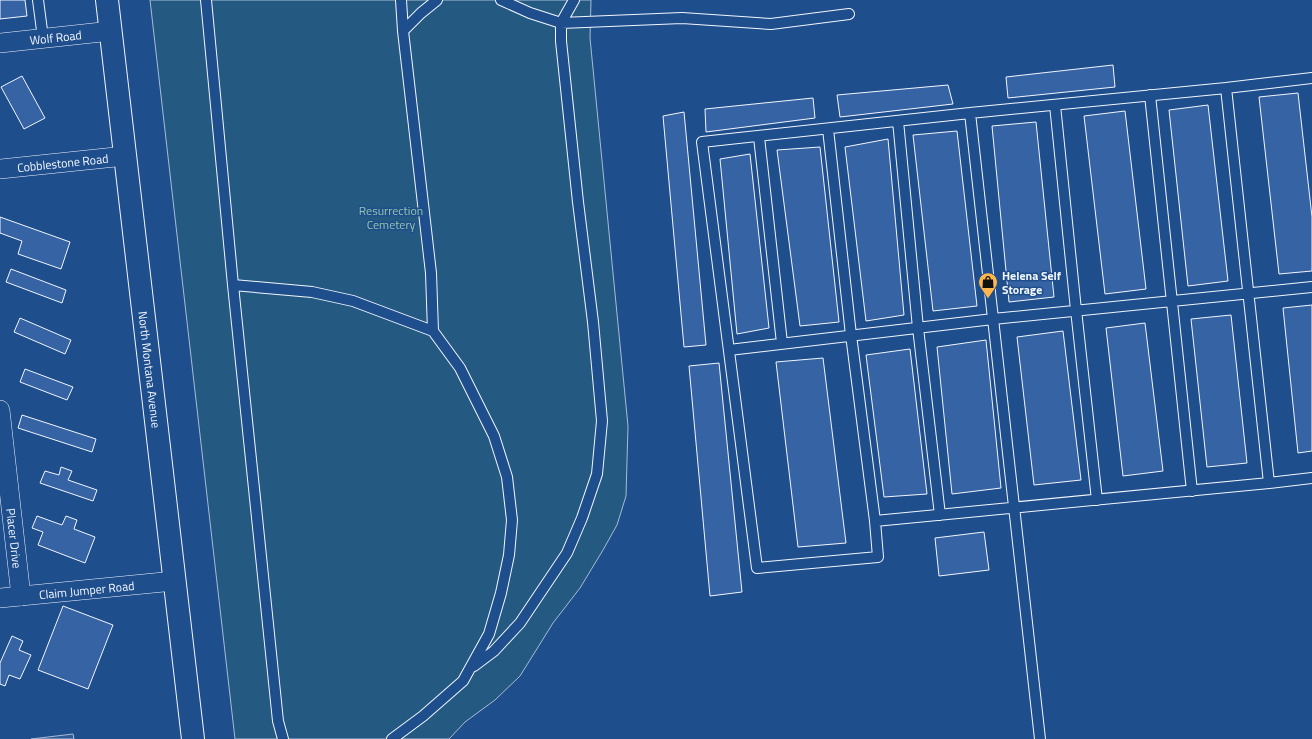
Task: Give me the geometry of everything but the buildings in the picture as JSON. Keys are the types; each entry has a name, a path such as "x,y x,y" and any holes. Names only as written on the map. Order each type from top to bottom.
{"main road":[{"name":"North Montana Avenue","path":"107,0 193,739"}],"street":[{"name":"Wolf Road","path":"0,43 111,31"},
{"name":"Cobblestone Road","path":"0,169 126,156"},
{"name":"Placer Drive","path":"0,410 21,596"},
{"name":"Claim Jumper Road","path":"0,598 174,581"}],"lane":[{"path":"38,0 43,38"},
{"path":"206,0 233,285 278,721 283,739"},
{"path":"401,0 403,31 431,273 433,331"},
{"path":"403,31 437,0"},
{"path":"501,0 530,13 561,23 682,18 771,24 848,14"},
{"path":"470,668 494,651 520,623 543,590 567,553 582,518 597,474 602,421 593,322 578,202 562,48 561,23 574,0"},
{"path":"828,129 878,557 757,568 702,142 1312,78"},
{"path":"1226,88 1269,483"},
{"path":"1150,95 1192,491"},
{"path":"1055,105 1097,500"},
{"path":"970,113 1040,739"},
{"path":"898,121 918,328 940,515"},
{"path":"759,136 782,343"},
{"path":"233,285 312,292 353,301 433,331 460,368 494,436 507,477 512,520 509,555 501,593 489,634 464,681 423,716 392,739"},
{"path":"729,350 1076,310 1312,287"},
{"path":"875,521 1312,478"}],"green space":[{"name":"Resurrection Cemetery","path":"150,0 591,0 590,38 628,426 626,496 617,525 603,550 580,588 553,623 520,676 495,700 465,722 449,739 235,739"}],"shaded area":[{"path":"73,734 74,739 31,739"}],"place":[{"name":"Helena Self Storage","path":"988,299"}]}
